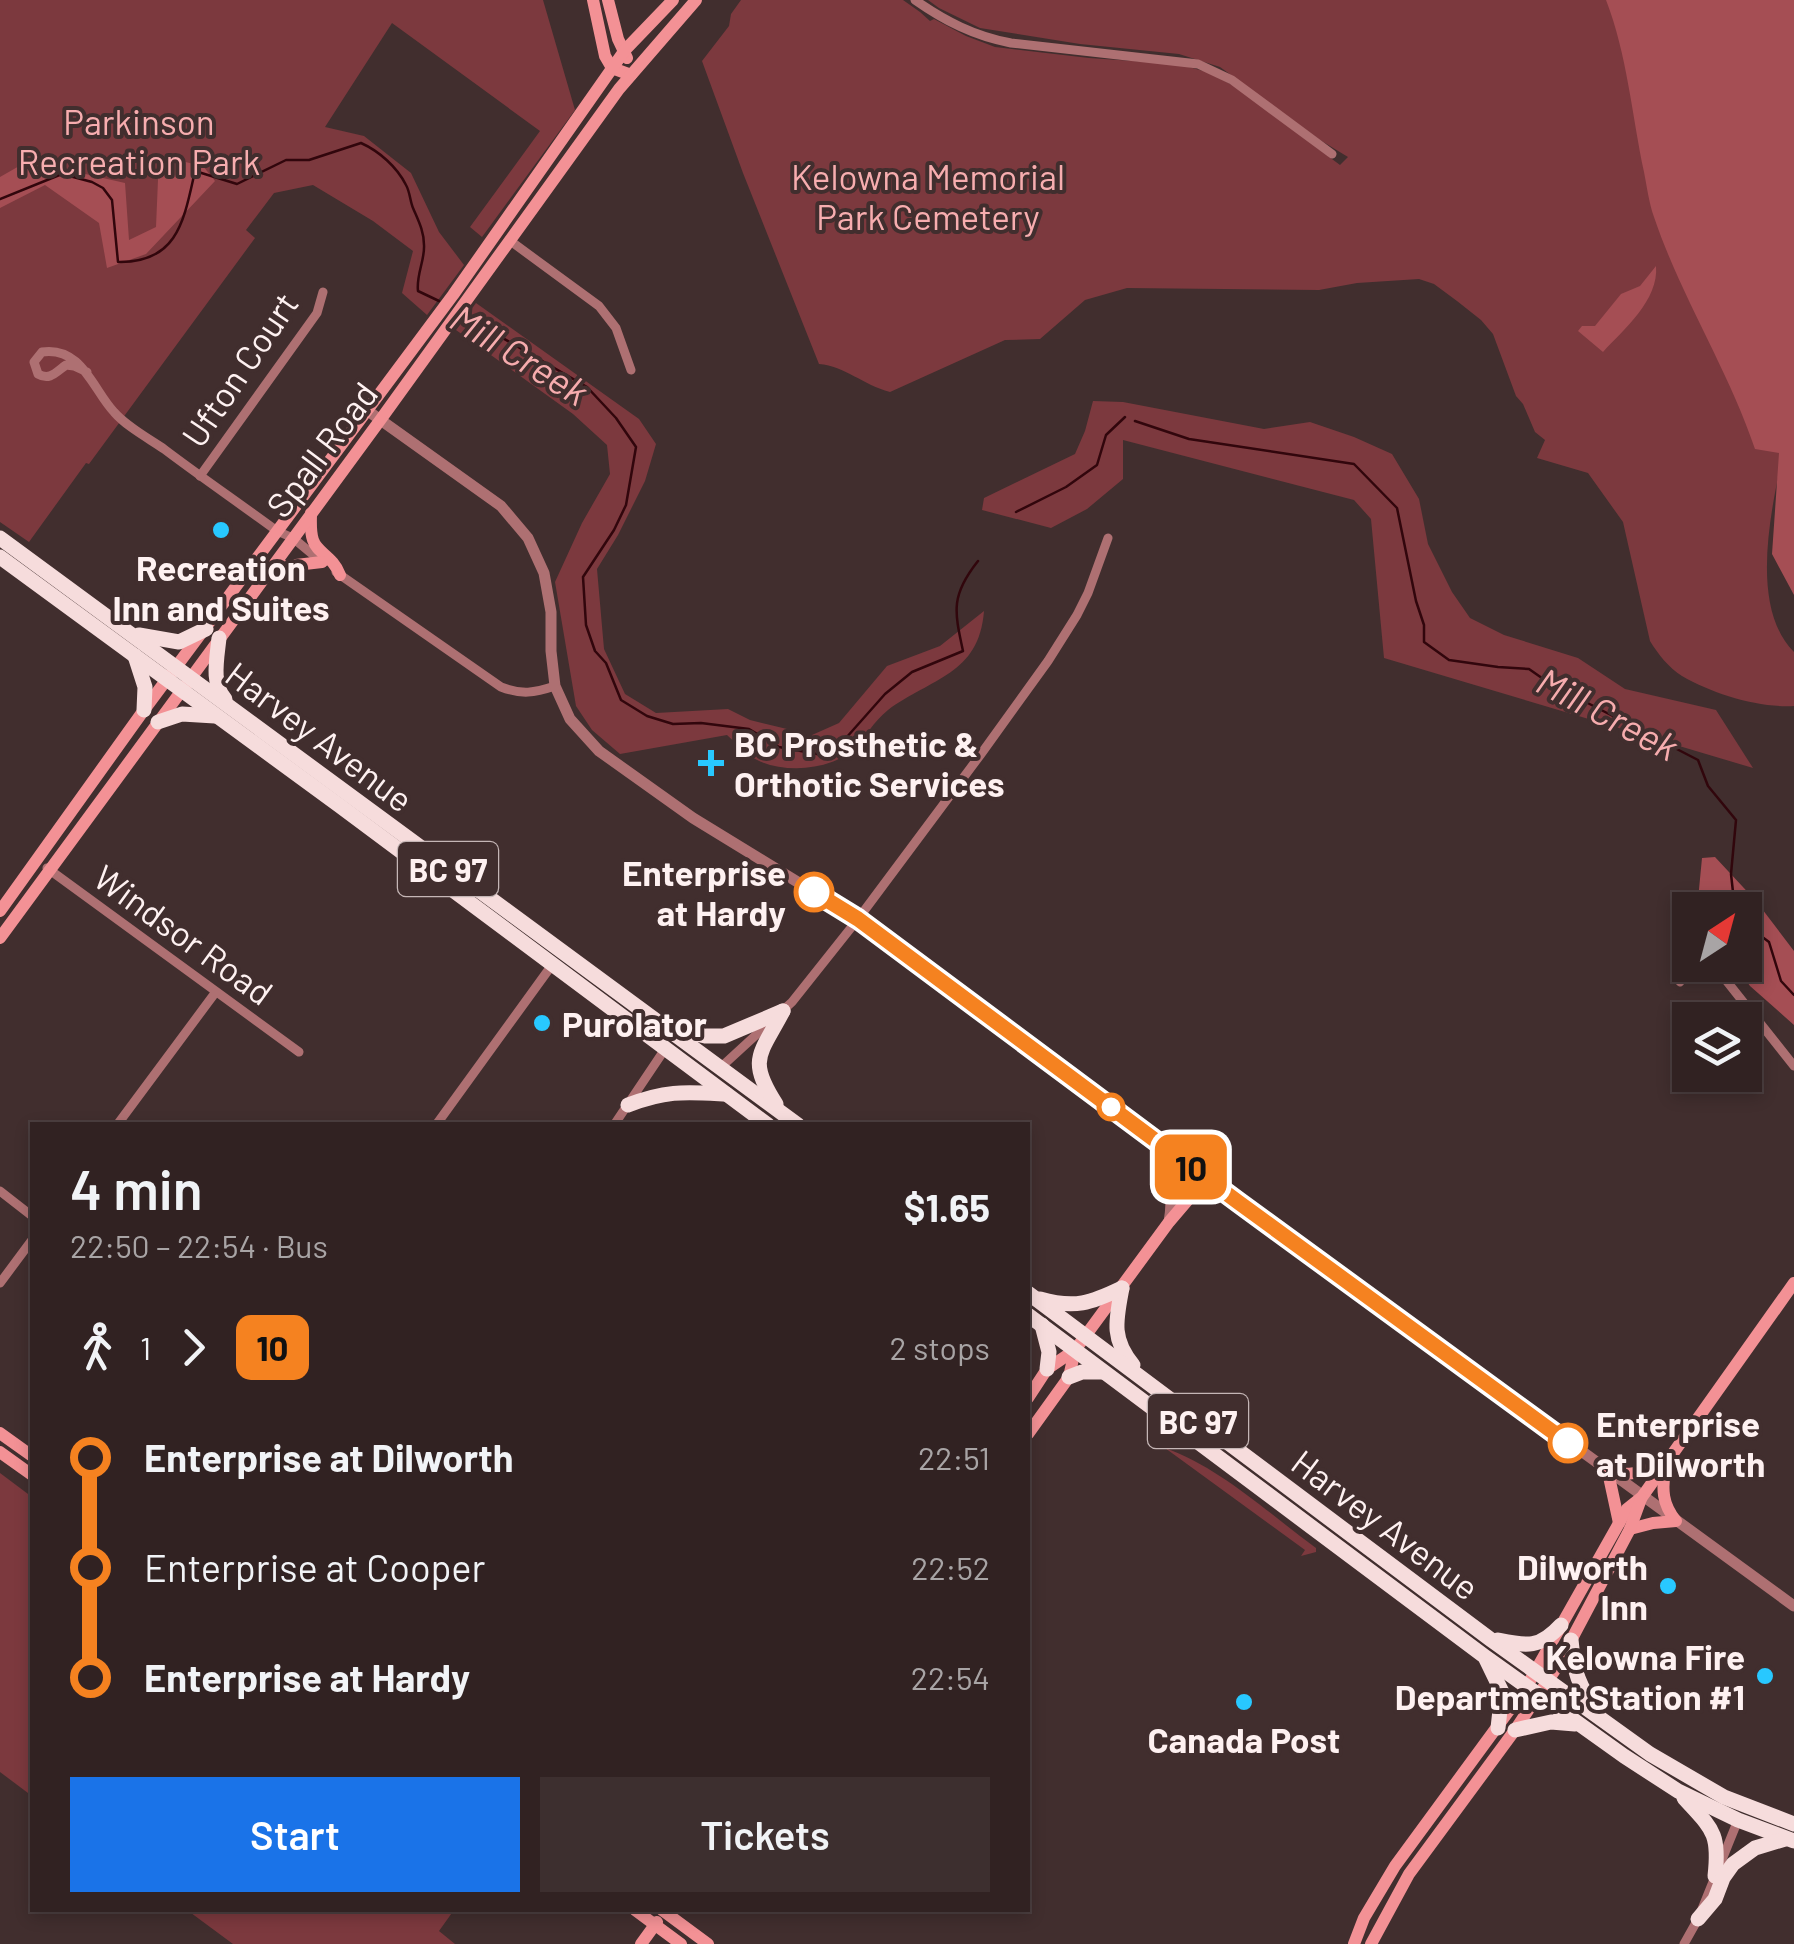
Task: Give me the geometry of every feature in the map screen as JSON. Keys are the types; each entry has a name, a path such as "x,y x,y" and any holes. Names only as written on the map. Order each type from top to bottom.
{"highway":[{"name":"Harvey Avenue","path":"0,538 178,666 187,684 216,716 764,1122"},
{"name":"Harvey Avenue","path":"0,557 167,680 187,684 232,706 794,1122"},
{"path":"132,634 179,642 213,633 219,692 232,706"},
{"path":"135,656 145,686 144,710"},
{"path":"158,722 182,714 216,716"},
{"path":"552,965 566,963 590,970"},
{"path":"668,1028 724,1036 783,1011"},
{"path":"781,1112 761,1080 758,1062 783,1011"},
{"path":"681,1061 703,1068 720,1068"},
{"path":"628,1105 677,1091 726,1094"},
{"path":"1030,1295 1058,1304 1081,1305 1122,1288"},
{"path":"1122,1288 1116,1330 1122,1352 1149,1384"},
{"name":"Harvey Avenue","path":"1030,1296 1490,1639 1580,1725 1678,1791 1738,1820"},
{"name":"Harvey Avenue","path":"1030,1317 1484,1656 1610,1726 1691,1779 1771,1816"},
{"path":"1042,1326 1049,1352 1047,1369"},
{"path":"1069,1378 1082,1372 1103,1372"},
{"path":"1338,1546 1365,1544"},
{"path":"1490,1639 1534,1644 1550,1637 1561,1625"},
{"path":"1571,1640 1578,1683 1610,1726"},
{"path":"1484,1656 1502,1692 1498,1728"},
{"path":"1516,1730 1552,1722 1580,1725"},
{"path":"1678,1791 1714,1836 1718,1850 1714,1876"},
{"path":"1738,1820 1771,1816"},
{"name":"BC 97","path":"1771,1816 1791,1835"},
{"name":"BC 97","path":"1738,1820 1791,1835"},
{"path":"1698,1919 1715,1899 1733,1864 1755,1848 1791,1835"}],"main road":[{"path":"593,0 605,56 612,68 631,74"},
{"path":"608,0 631,74"},
{"name":"Spall Road","path":"0,911 167,680 270,568 381,420 450,324 458,301 612,68 673,0"},
{"name":"Spall Road","path":"0,938 187,684 213,633 277,531 436,318 458,301 509,240 631,74 696,0"},
{"path":"311,513 312,539 335,562 340,575"},
{"path":"270,568 322,562"},
{"path":"1030,1395 1047,1369 1075,1350 1169,1222 1209,1180"},
{"path":"1354,1944 1364,1918 1395,1866 1498,1728 1571,1640 1624,1526 1626,1509 1642,1497 1794,1284"},
{"path":"1030,1431 1069,1378 1075,1350"},
{"path":"0,1433 30,1455"},
{"path":"0,1452 30,1474"},
{"path":"1624,1526 1608,1472 1636,1474 1666,1464"},
{"path":"1666,1464 1663,1494 1676,1521"},
{"path":"1371,1944 1410,1874 1516,1730 1561,1625 1587,1576 1624,1526 1676,1521"},
{"path":"638,1912 681,1944"},
{"path":"640,1944 663,1912"},
{"path":"667,1912 708,1944"}],"street":[{"path":"915,0 963,30 987,38 1198,64 1232,80 1332,154"},
{"path":"509,240 599,306 616,328 631,370"},
{"name":"Ufton Court","path":"200,476 317,313 323,292"},
{"path":"87,372 66,366 44,377 38,374 34,362 42,352 55,351 87,372 116,414 502,687 530,694 555,686"},
{"path":"368,410 501,506 528,538 544,573 555,686 570,719 599,751 693,818 858,919 1794,1606"},
{"path":"720,1068 783,1011 858,919 1048,661 1088,593 1108,538"},
{"name":"Windsor Road","path":"36,862 299,1052"},
{"path":"438,1122 552,965"},
{"path":"1727,982 1794,1066"},
{"path":"119,1122 215,992"},
{"path":"616,1122 665,1050"},
{"path":"1162,1145 1172,1188 1169,1222"},
{"path":"0,1191 30,1214"},
{"path":"0,1283 30,1243"},
{"path":"1684,1944 1738,1820"}],"green space":[{"name":"Parkinson Recreation Park","path":"0,0 543,0 575,110 482,237 470,227 540,131 392,23 325,127 364,136 411,173 439,232 464,265 427,315 402,293 413,251 373,221 313,185 274,193 246,230 255,238 29,542 0,522"},
{"name":"Kelowna Memorial Park Cemetery","path":"741,0 903,0 930,21 934,19 995,47 1178,64 1207,72 1234,86 1340,165 1348,157 1220,67 1179,54 980,28 928,0 1794,0 1794,470 1783,454 1767,557 1772,610 1780,633 1794,652 1794,706 1766,705 1722,694 1682,676 1664,660 1650,641 1623,522 1588,473 1537,458 1545,440 1535,432 1516,396 1493,334 1434,284 1419,279 1319,290 1127,288 1085,300 1040,339 1005,340 890,392 819,364 702,61 729,26 731,14"},
{"path":"476,303 639,419 656,444 645,481 597,569 604,649 625,694 656,713 728,709 750,720 787,729 803,739 839,723 887,666 940,646 984,611 973,649 950,672 888,710 852,750 830,763 802,768 774,766 750,756 727,735 620,754 592,730 576,706 555,582 610,474 607,445 573,414 456,330"},
{"path":"1093,401 1123,402 1264,429 1310,422 1392,454 1419,499 1428,544 1470,618 1504,635 1578,658 1625,689 1716,710 1753,768 1384,658 1371,519 1354,500 1123,440 1123,479 1087,509 1051,528 982,510 984,498 1075,454"},
{"path":"1165,1448 1244,1492 1316,1548 1316,1552 1301,1556 1305,1550"},
{"path":"0,1473 30,1496 30,1794 0,1772"},
{"path":"190,1912 453,1912 439,1931 455,1944 233,1944"}],"shaded area":[{"path":"1606,0 1794,0 1794,595 1772,554 1779,453 1755,449 1732,390 1665,247 1651,206 1624,63"},
{"path":"159,156 203,166 215,181 146,254 107,268 99,223 45,185 0,208 0,177 28,161 125,183 129,240 156,227"},
{"path":"1656,266 1646,302 1603,352 1578,331 1582,326 1595,326 1621,294 1640,286"},
{"path":"1715,857 1748,892 1699,892 1702,858"},
{"path":"1762,909 1794,951 1794,1025 1747,982 1762,982"}],"waterway":[{"name":"Mill Creek","path":"0,199 62,174 92,182 112,200 118,262 138,260 166,247 175,235 195,171 237,184 286,160 309,160 361,143 387,160 406,185 424,240 418,291 439,301"},
{"name":"Mill Creek","path":"463,315 587,387 636,447 626,505 583,577 586,625 595,651 606,663 621,700 647,716 673,724 749,729 779,747 817,754 838,747 885,694 912,672 963,651 957,603 963,584 978,561"},
{"name":"Mill Creek","path":"1016,512 1066,487 1097,465 1106,435 1125,417"},
{"name":"Mill Creek","path":"1135,421 1189,439 1354,464 1397,508 1424,625 1424,642 1449,660 1529,669 1698,760 1708,786 1736,820 1733,892"},
{"name":"Mill Creek","path":"1762,937 1769,942 1781,981 1794,995"}],"bus line":[{"name":"10","path":"814,892 858,919 1568,1443"}],"place":[{"name":"Recreation Inn and Suites","path":"221,530"},
{"name":"BC Prosthetic & Orthotic Services","path":"711,763"},
{"name":"Enterprise at Hardy","path":"814,892"},
{"name":"Purolator","path":"542,1023"},
{"name":"Enterprise at Dilworth","path":"1568,1443"},
{"name":"Dilworth Inn","path":"1668,1586"},
{"name":"Kelowna Fire Department Station #1","path":"1765,1676"},
{"name":"Canada Post","path":"1244,1702"}]}
